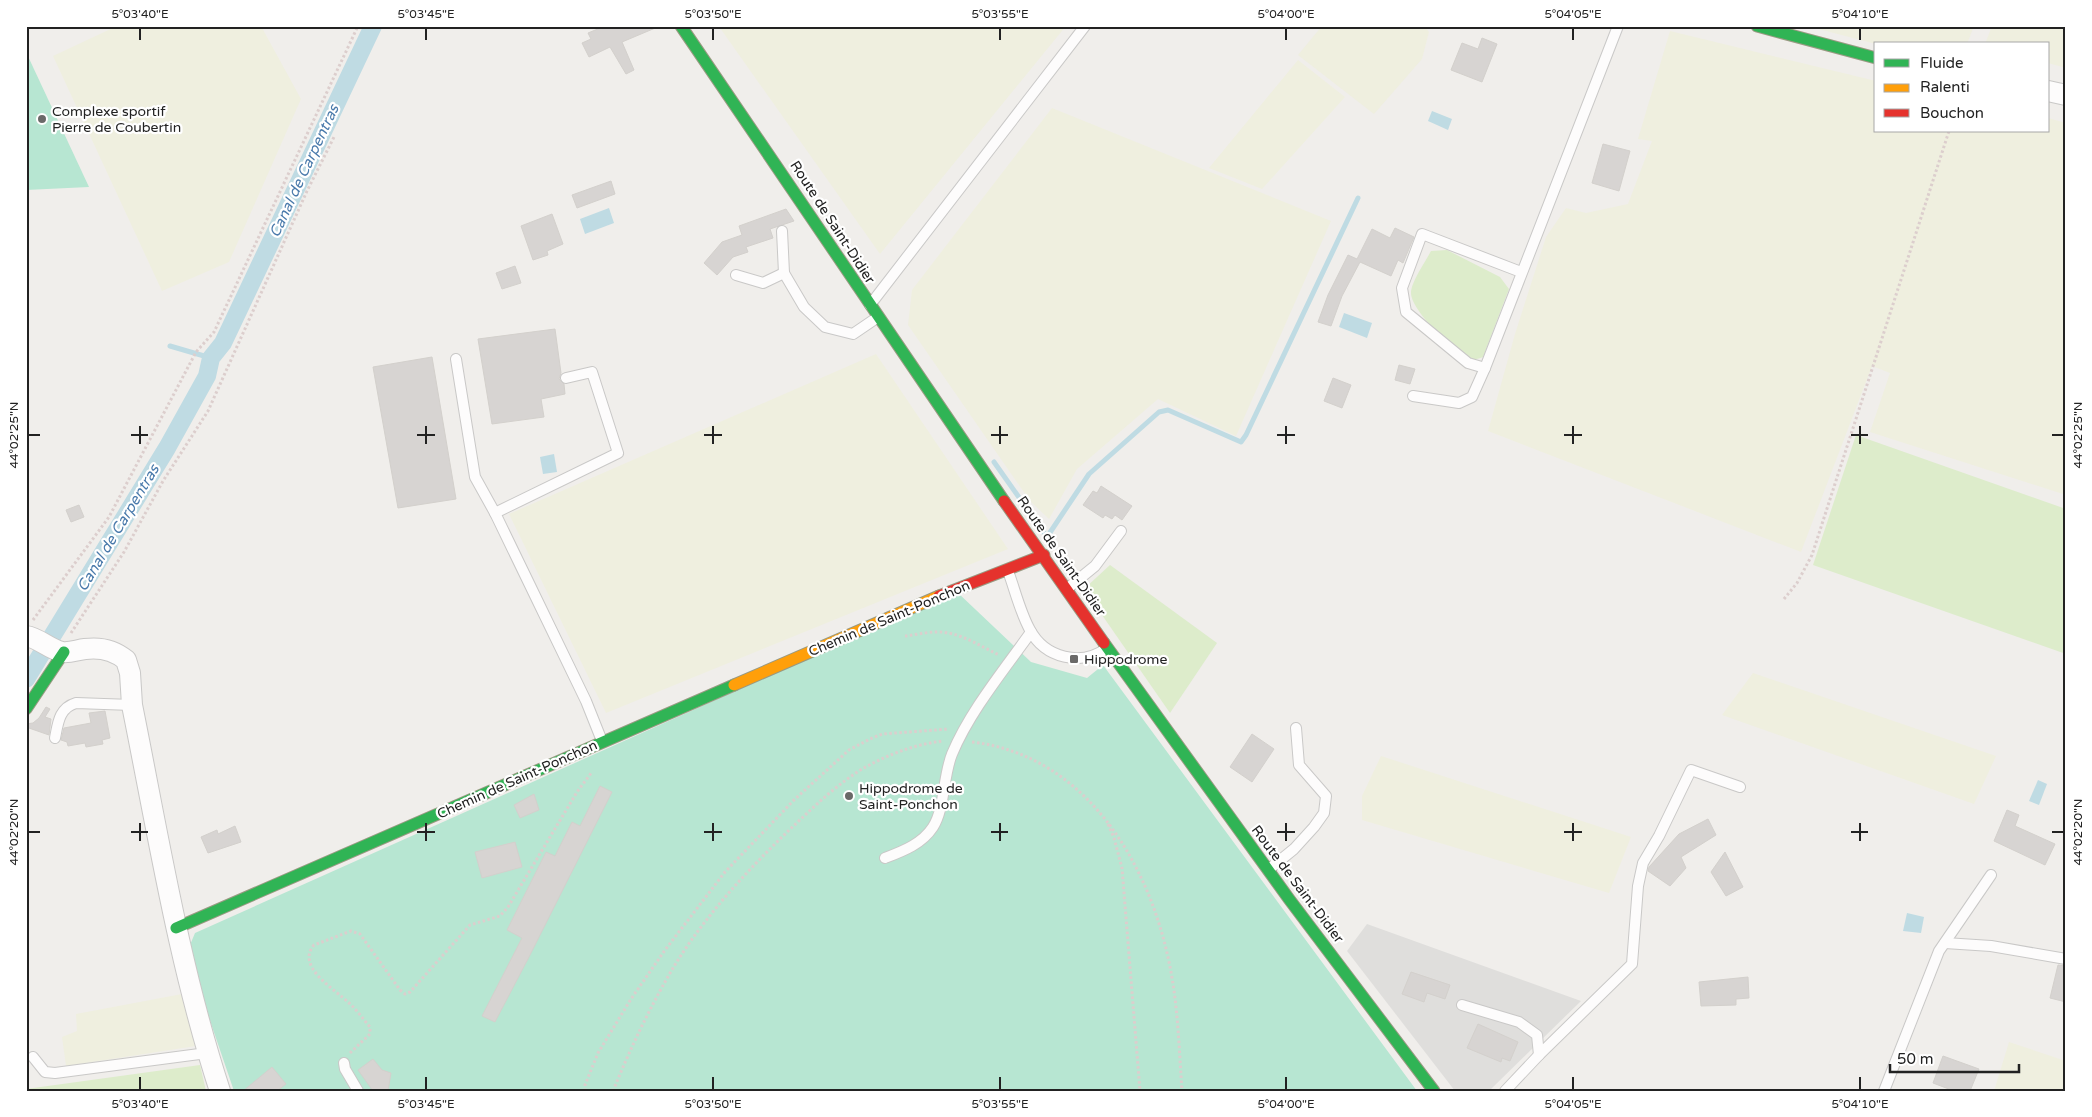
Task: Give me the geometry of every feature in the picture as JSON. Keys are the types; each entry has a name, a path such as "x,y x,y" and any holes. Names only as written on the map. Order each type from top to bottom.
{"main road":[{"name":"Route de Saint-Didier","path":"681,26 774,160 878,318 1107,648 1268,870 1434,1091"},
{"path":"1757,26 1874,57"},
{"name":"Chemin de Saint-Ponchon","path":"176,928 957,588 1044,555"},
{"path":"26,709 61,652"}],"street":[{"path":"2050,91 2066,95"},
{"path":"30,632 61,652 98,648 120,655 126,660 130,673 132,706 176,928 220,1091"}],"lane":[{"path":"870,306 1085,26"},
{"path":"1413,396 1459,403 1472,397 1618,26"},
{"path":"782,231 784,273 804,307 825,327 853,334 878,318"},
{"path":"1485,368 1468,363 1406,312 1402,288 1422,234 1521,272"},
{"path":"736,275 764,283 784,273"},
{"path":"456,359 474,477 495,514 586,701 602,742"},
{"path":"495,514 618,453 592,372 566,378"},
{"path":"1067,589 1094,566 1120,531"},
{"path":"1007,568 1031,632 1046,648 1059,656 1066,657 1089,657 1107,648"},
{"path":"886,858 920,841 932,828 938,813 946,772 958,741 970,720 1031,632"},
{"path":"55,738 60,716 68,705 76,703 132,706"},
{"path":"1268,870 1294,849 1324,813 1326,796 1299,765 1296,728"},
{"path":"1505,1091 1632,964 1638,886 1642,863 1659,836 1691,770 1740,787"},
{"path":"1884,1091 1939,951 1991,875"},
{"path":"1945,943 1991,946 2066,960"},
{"path":"1462,1005 1519,1022 1537,1035 1539,1055"},
{"path":"33,1057 45,1072 54,1073 208,1052"},
{"path":"344,1063 344,1069 358,1091"}],"path":[{"path":"30,632 109,517 195,354 214,332 358,26"},
{"path":"1784,599 1797,583 1812,555 1949,132"},
{"path":"61,652 68,638 124,552 163,481 208,411 307,191 335,135"},
{"path":"898,637 937,632 948,633 964,638 1010,661"},
{"path":"586,1091 585,1085 598,1053 631,999 666,950 725,872 794,800 843,755 870,739 882,734 946,730 970,720"},
{"path":"613,1091 625,1062 672,969 701,927 774,844 819,803 874,762 912,747 928,743 958,741 1010,749 1045,765 1075,788 1105,818 1126,847 1147,887 1166,946 1176,1016 1182,1091"},
{"path":"344,1063 347,1056 370,1034 370,1027 351,1004 314,971 308,959 310,950 314,945 351,931 356,932 360,934 400,990 405,994 410,992 470,925 500,916 508,908 577,792 596,767"},
{"path":"1105,818 1114,838 1122,868 1140,1091"}],"shaded area":[{"path":"1367,924 1581,1001 1489,1091 1455,1091 1347,951"}],"green space":[{"path":"117,26 261,26 301,99 229,262 162,291 53,56"},
{"path":"722,26 1066,26 880,254 720,28"},
{"path":"1322,26 1424,26 1429,32 1422,59 1374,114 1298,55"},
{"path":"1807,26 1974,26 1968,42 1874,43"},
{"path":"1992,26 2066,26 2066,68 2050,64 2050,42 1986,42"},
{"path":"1670,31 1874,81 1874,132 2050,132 2050,119 2066,123 2066,495 1870,432 1890,373 1872,366 1801,552 1488,431 1515,334 1546,237 1566,208 1586,213 1628,204 1652,141 1638,139"},
{"name":"Complexe sportif Pierre de Coubertin","path":"26,52 89,187 26,190"},
{"path":"1298,60 1345,97 1262,189 1209,168"},
{"path":"1052,108 1331,221 1236,436 1158,399 1077,469 1049,519 1030,501 908,325 912,290"},
{"path":"1447,250 1500,277 1509,289 1483,357 1480,358 1469,358 1453,347 1425,319 1413,300 1411,293 1413,283 1431,251"},
{"path":"876,354 1008,549 606,713 509,514"},
{"path":"1856,435 2066,509 2066,654 1813,565"},
{"path":"1110,565 1217,643 1170,713 1084,589"},
{"name":"Hippodrome de Saint-Ponchon","path":"957,592 1031,662 1087,678 1103,665 1417,1091 234,1091 188,956 195,933"},
{"path":"1753,673 1996,756 1974,804 1722,715"},
{"path":"1381,756 1631,837 1609,893 1362,820 1362,796"},
{"path":"182,994 196,1046 66,1066 62,1037 77,1031 76,1014"},
{"path":"2009,1042 2066,1061 2066,1091 1994,1091"},
{"path":"200,1065 206,1091 26,1091 26,1089"},
{"path":"1870,1089 1869,1091 1548,1091 1549,1090"}],"water":[{"path":"1432,111 1452,119 1448,130 1428,121"},
{"path":"609,208 614,223 585,234 580,219"},
{"path":"1344,313 1372,323 1367,338 1339,327"},
{"path":"554,454 557,472 543,474 540,457"},
{"path":"2038,780 2047,784 2039,805 2029,801"},
{"path":"1907,913 1924,917 1921,933 1903,931"}],"building":[{"path":"605,26 660,26 622,42 634,70 626,74 610,47 589,57 582,43 591,39 588,33"},
{"path":"1482,38 1497,44 1482,82 1451,70 1462,43 1478,49"},
{"path":"1603,144 1630,151 1619,191 1592,183"},
{"path":"611,181 615,194 577,208 572,195"},
{"path":"786,209 794,221 770,229 773,238 746,247 748,252 733,257 717,275 704,263 722,242 742,235 739,226"},
{"path":"552,214 563,244 547,251 548,255 533,260 521,226"},
{"path":"1395,228 1414,237 1403,263 1398,260 1391,276 1360,262 1342,296 1331,326 1318,322 1328,295 1348,255 1357,259 1372,229 1390,238"},
{"path":"515,266 521,283 502,289 496,273"},
{"path":"555,329 561,373 559,379 564,384 565,394 541,399 544,417 492,424 478,339"},
{"path":"432,357 456,499 398,508 373,367"},
{"path":"1399,365 1415,369 1410,384 1395,380"},
{"path":"1333,378 1351,385 1342,408 1324,401"},
{"path":"1101,486 1132,506 1122,520 1115,515 1112,519 1105,515 1103,518 1083,505 1093,491 1097,493"},
{"path":"79,505 84,517 71,522 66,510"},
{"path":"46,707 50,709 45,717 51,719 49,735 26,727 26,724 33,723 39,718"},
{"path":"105,711 110,738 102,740 103,744 86,747 85,743 68,746 67,742 61,740 64,728 91,723 89,713"},
{"path":"1252,734 1274,749 1252,782 1230,767"},
{"path":"600,786 612,792 529,957 495,1022 482,1016 522,938 507,930 546,852 555,856 572,822 580,826"},
{"path":"534,794 539,810 520,818 514,805"},
{"path":"2007,810 2019,815 2015,826 2055,844 2045,865 1994,841"},
{"path":"1708,819 1716,835 1681,857 1686,868 1670,886 1648,871 1649,867 1679,834"},
{"path":"235,826 241,842 208,853 201,837 217,830 218,834"},
{"path":"515,842 522,867 482,878 475,852"},
{"path":"1725,852 1743,887 1726,896 1711,872"},
{"path":"2058,965 2066,966 2066,1002 2050,998"},
{"path":"1411,972 1450,985 1445,999 1427,993 1424,1002 1402,994"},
{"path":"1748,977 1749,998 1736,999 1736,1005 1701,1006 1699,982"},
{"path":"1478,1024 1518,1042 1510,1061 1502,1058 1501,1062 1467,1048"},
{"path":"1943,1056 1979,1069 1970,1091 1954,1091 1933,1083"},
{"path":"373,1059 382,1070 391,1073 388,1091 373,1091 358,1070"},
{"path":"272,1067 286,1084 277,1091 243,1091"}],"waterway":[{"name":"Canal de Carpentras","path":"26,679 167,448 207,376 211,358 223,343 373,26"},
{"path":"994,462 1047,537 1089,474 1159,412 1168,410 1241,442 1358,198"},
{"path":"170,346 211,358"}],"traffic: fast":[{"path":"681,26 1004,501"},
{"path":"1757,26 1874,57"},
{"path":"1104,643 1289,899 1434,1091"},
{"path":"26,709 64,652"},
{"path":"176,928 734,685"}],"traffic: slow":[{"path":"734,685 939,596"}],"traffic: jam":[{"path":"1004,501 1104,643"},
{"path":"939,596 1044,555"}],"place":[{"name":"Complexe sportif Pierre de Coubertin","path":"42,119"},
{"name":"Hippodrome","path":"1074,659"},
{"name":"Hippodrome de Saint-Ponchon","path":"849,796"}]}
